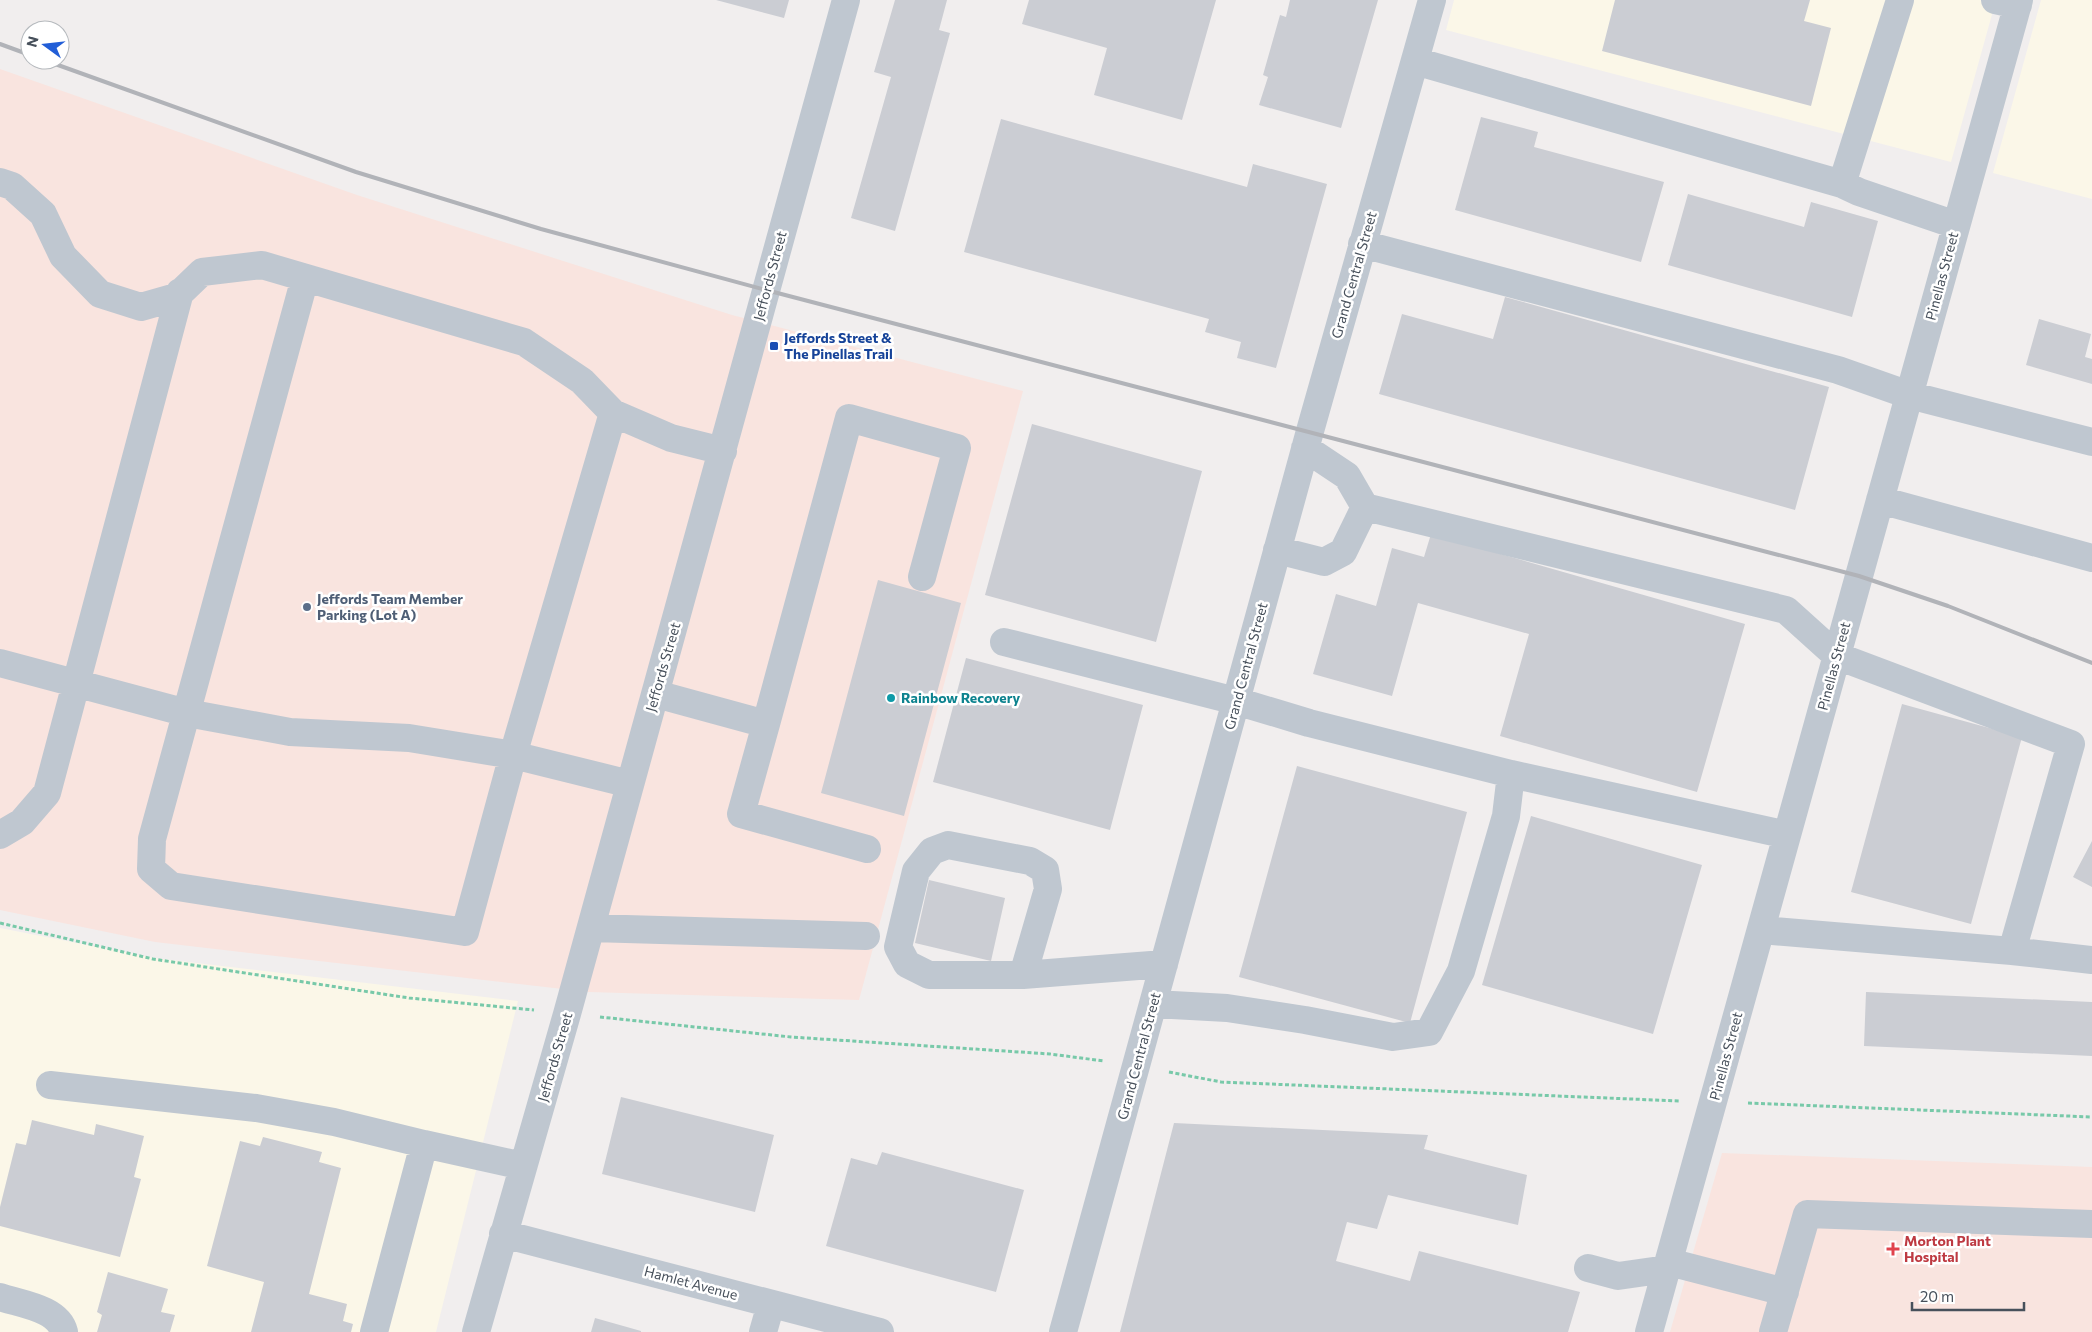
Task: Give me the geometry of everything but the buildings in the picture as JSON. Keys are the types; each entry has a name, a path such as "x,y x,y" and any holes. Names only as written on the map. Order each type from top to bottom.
{"street":[{"name":"Jeffords Street","path":"476,1332 656,694 846,0"},
{"name":"Grand Central Street","path":"1063,1332 1305,448 1432,0"},
{"path":"1842,184 1900,0"},
{"name":"Pinellas Street","path":"1649,1332 1956,225 2010,2"},
{"path":"1415,61 1842,184 1859,192 1956,225"},
{"path":"0,182 12,186 43,214 63,256 100,294 141,307 176,297 202,272 262,265 524,342 582,381 613,413 671,438 723,451"},
{"path":"1362,244 1838,370 1909,395 2092,442"},
{"path":"306,278 152,839 151,869 172,886 465,932 513,755 613,413"},
{"path":"0,835 22,822 47,793 180,292"},
{"path":"867,849 741,814 849,418 957,448 922,577"},
{"path":"1305,448 1347,476 1366,507 1786,610 1837,656 2081,747 2012,951"},
{"path":"1880,500 2092,558"},
{"path":"1277,550 1324,562 1343,552 1366,507"},
{"path":"1004,642 1511,774 1787,836"},
{"path":"0,663 76,685 187,713 290,732 409,738 513,755 630,784"},
{"path":"656,694 766,724"},
{"path":"1154,1004 1227,1008 1393,1036 1429,1032 1461,971 1506,816 1511,774"},
{"path":"1023,975 1048,889 1045,870 1030,861 948,845 932,852 916,871 898,948 907,964 929,975 1023,975 1164,964"},
{"path":"591,928 866,936"},
{"path":"1761,930 2012,951 2092,960"},
{"path":"50,1085 256,1108 334,1122 523,1166"},
{"path":"374,1332 424,1144"},
{"path":"1773,1332 1807,1214 2092,1224"},
{"name":"Hamlet Avenue","path":"503,1234 880,1332"},
{"path":"1588,1268 1618,1276 1668,1266 1785,1292"},
{"path":"0,1298 46,1312 62,1324 64,1332"},
{"path":"763,1332 771,1304"}],"path":[{"path":"0,923 153,959 409,998 791,1037 1050,1054 1136,1066 1221,1082 2092,1117"}],"shaded area":[{"path":"1454,0 1996,0 1951,162 1446,30"},
{"path":"2041,0 2092,0 2092,199 1993,173"},
{"name":"Jeffords Team Member Parking (Lot A)","path":"0,69 357,195 732,315 1023,391 859,1000 589,992 155,942 0,910"},
{"path":"0,928 154,958 518,1001 436,1332 0,1332"},
{"name":"Morton Plant Hospital","path":"1722,1153 2092,1167 2092,1332 1670,1332"}],"railway":[{"path":"0,44 20,51"},
{"path":"70,69 356,172 541,229 766,290 1859,576 1948,606 2092,663"}],"place":[{"name":"Jeffords Street & The Pinellas Trail","path":"774,346"},
{"name":"Jeffords Team Member Parking (Lot A)","path":"307,607"},
{"name":"Rainbow Recovery","path":"891,698"},
{"name":"Morton Plant Hospital","path":"1893,1249"}]}
